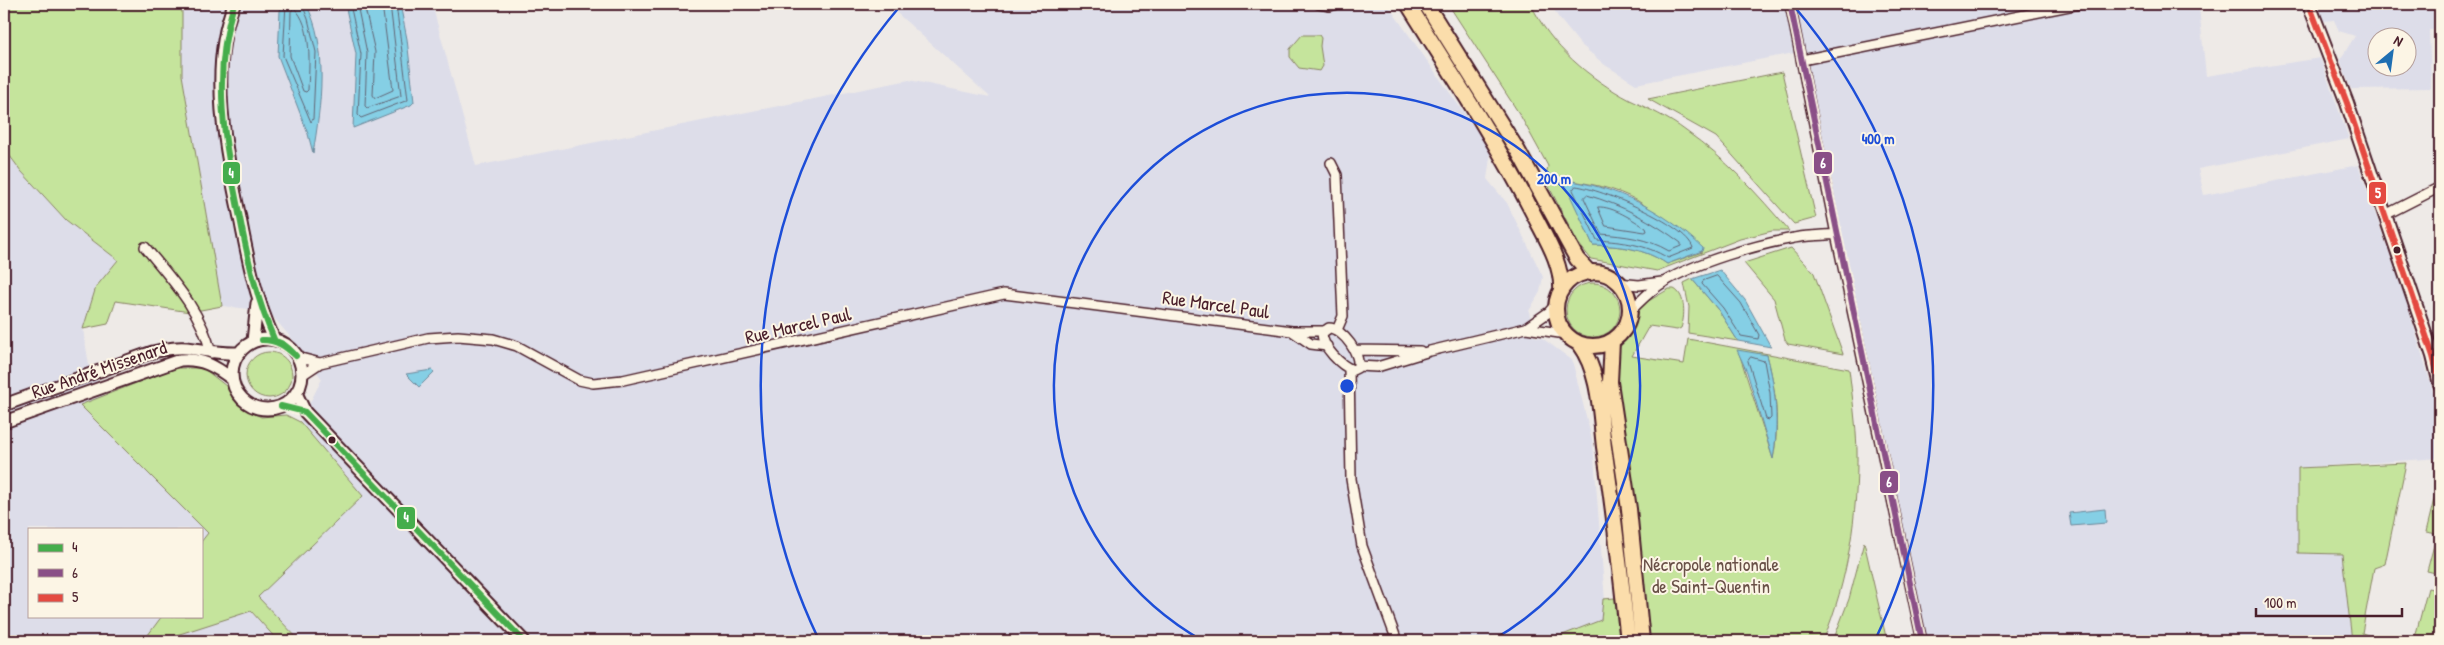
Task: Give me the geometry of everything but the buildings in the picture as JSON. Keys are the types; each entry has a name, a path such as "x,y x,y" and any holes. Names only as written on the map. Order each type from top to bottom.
{"main road":[{"path":"1397,4 1488,130"},
{"path":"1408,4 1488,130 1552,251 1561,282 1556,315 1566,334 1579,344 1587,355 1595,382 1614,510 1628,641"},
{"path":"1426,4 1518,151 1577,259 1590,273"},
{"path":"2309,4 2347,103 2433,356 2440,384"},
{"path":"1558,298 1573,278 1590,273 1605,275 1618,283 1625,292 1630,312 1624,328 1612,341 1599,346 1579,344"},
{"path":"1612,341 1610,351 1610,382 1629,509 1642,641"}],"street":[{"path":"234,4 225,30 222,54 224,136 257,299 274,339"},
{"path":"1319,4 1326,6 1338,4"},
{"path":"1790,4 1836,234 1922,641"},
{"path":"1802,60 2079,4"},
{"path":"1331,163 1336,175 1343,316 1337,330 1359,359 1354,368 1351,479 1362,546 1397,641"},
{"path":"2385,215 2440,187"},
{"path":"1630,312 1643,297 1663,282 1679,274 1753,247 1796,237 1836,234"},
{"path":"145,246 182,292 199,317 206,332 211,353"},
{"path":"1618,283 1640,285 1663,282"},
{"name":"Rue Marcel Paul","path":"302,376 320,363 428,338 458,336 493,339 518,346 579,380 593,383 623,380 1004,294 1292,331 1323,331 1329,328 1337,330"},
{"path":"1323,331 1322,341 1342,364 1354,368 1377,367 1430,351 1526,328 1549,312 1558,298"},
{"path":"253,341 257,299"},
{"path":"1526,328 1566,334"},
{"path":"1292,331 1311,344 1327,346"},
{"path":"281,406 296,393 302,376 298,357 292,349 274,339 253,341 238,353 231,370 235,389 250,405 265,408 281,406 305,412"},
{"name":"Rue André Missenard","path":"4,405 144,354 168,348 186,348 211,353 238,353"},
{"path":"1354,350 1430,351"},
{"path":"144,354 150,370"},
{"name":"Rue Marcel Paul","path":"298,357 320,363"},
{"name":"Rue André Missenard","path":"4,422 180,360 191,359 206,362 232,379"},
{"path":"296,393 305,412 524,641"}],"shaded area":[{"path":"182,4 432,4 476,166 909,80 990,97 887,4 1387,4 1491,151 1487,179 1507,203 1543,277 1540,292 1529,311 1533,336 1542,338 1572,360 1593,444 1608,641 300,641 266,606 251,612 278,641 4,641 4,148 21,171 66,220 118,260 96,287 83,329 89,365 107,401 362,496 300,422 322,379 299,347 268,311 222,306 182,75"},
{"path":"1551,4 2232,4 2199,7 2206,76 2320,58 2349,139 2198,169 2204,195 2358,165 2405,297 2440,415 2440,458 2298,468 2298,553 2342,554 2352,641 1918,641 1794,53 1636,84 1605,65 1580,44 1558,17"},
{"path":"2316,4 2440,4 2440,30 2429,30 2431,88 2351,89 2340,60 2355,36 2339,31 2334,20 2323,21"}],"green space":[{"path":"4,4 182,4 182,75 222,306 190,312 116,301 108,324 83,329 96,287 118,260 66,220 21,171 4,148 4,91 7,88 4,85"},
{"path":"1448,4 1531,4 1549,34 1573,60 1615,92 1666,118 1701,142 1740,177 1789,231 1772,231 1740,239 1657,271 1591,259 1578,243 1545,179 1548,166 1520,115","holes":["1564,180 1611,189 1629,196 1662,219 1702,252 1667,264 1641,251 1593,245"]},
{"path":"1302,35 1319,35 1321,38 1320,46 1323,66 1320,71 1299,68 1290,57 1290,49"},
{"path":"1782,72 1816,218 1794,224 1716,137 1648,99"},
{"path":"1791,248 1814,273 1843,354 1788,344 1785,340 1774,299 1744,263"},
{"path":"1692,279 1719,311 1738,341 1688,333 1689,307 1684,283"},
{"path":"1593,283 1603,285 1612,291 1618,300 1620,310 1618,320 1612,329 1603,335 1593,337 1583,335 1574,329 1568,320 1566,310 1568,300 1574,291 1583,285"},
{"name":"Nécropole nationale de Saint-Quentin","path":"1669,289 1674,289 1683,301 1684,312 1681,328 1677,330 1649,326 1632,356 1684,364 1688,339 1849,369 1857,449 1856,498 1845,571 1832,618 1823,641 1648,641 1616,377 1619,348 1632,331 1639,310 1645,303","holes":["1739,353 1767,355 1773,381 1777,420 1773,459"]},
{"path":"265,352 273,352 282,356 288,362 292,375 288,388 282,394 273,398 265,398 256,394 250,388 246,379 246,371 250,362 256,356"},
{"path":"175,368 203,368 226,386 238,405 261,417 286,415 300,422 363,496 258,597 300,641 278,641 251,611 158,641 147,641 145,639 161,618 202,618 202,541 208,533 80,405"},
{"path":"2406,463 2385,564 2374,568 2362,633 2385,641 2352,641 2342,554 2298,553 2298,468"},
{"path":"2437,487 2440,488 2440,574 2427,571 2437,534 2426,532"},
{"path":"1864,542 1886,637 1864,641 1833,641 1849,599"},
{"path":"2428,588 2440,591 2440,641 2414,641"},
{"path":"1615,598 1619,641 1547,641 1601,620 1603,599"}],"water":[{"path":"282,4 306,4 318,39 321,77 319,116 313,153 308,134 278,56"},
{"path":"345,4 400,4 407,39 414,102 411,105 353,128 356,54"},
{"path":"1563,180 1602,188 1639,202 1688,235 1703,248 1702,251 1667,264 1641,251 1593,245"},
{"path":"1720,270 1745,300 1771,347 1738,341 1719,311 1692,279"},
{"path":"1737,350 1767,355 1776,407 1773,459 1747,372"},
{"path":"432,370 434,372 419,387 406,374"},
{"path":"2105,509 2106,523 2071,526 2069,513"}],"transit line":[{"name":"4","path":"234,4 223,58 222,85 225,137 234,191 250,264 258,295 274,339"},
{"name":"6","path":"1790,4 1922,641"},
{"name":"5","path":"2309,4 2347,103 2433,356 2440,384"},
{"name":"4","path":"262,340 280,344 296,356"},
{"name":"4","path":"262,340 273,340 281,343 296,356"},
{"name":"4","path":"281,406 305,412 524,641"}]}
